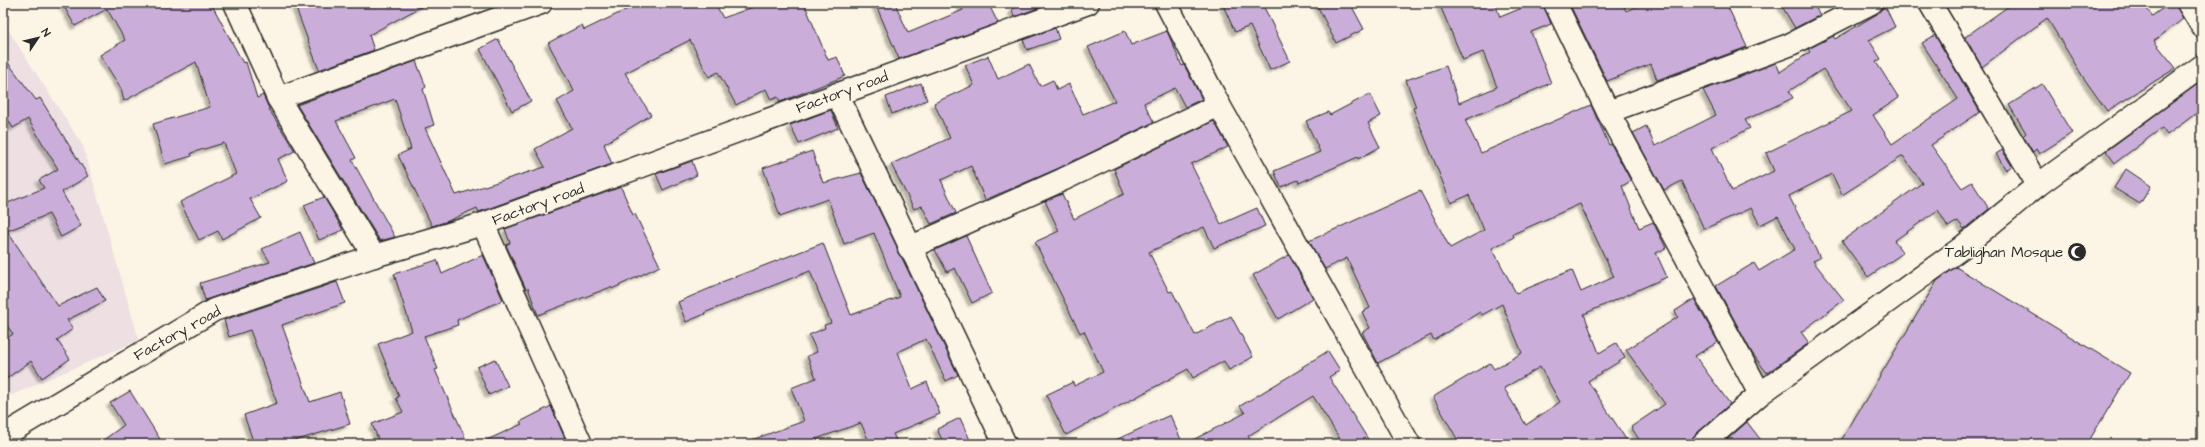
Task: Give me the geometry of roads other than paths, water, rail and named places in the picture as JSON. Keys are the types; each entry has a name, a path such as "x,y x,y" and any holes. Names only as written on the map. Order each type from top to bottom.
{"street":[{"path":"234,3 278,98 374,256"},
{"path":"278,98 541,3"},
{"name":"Factory road","path":"3,436 214,310 374,256 483,224 1088,3"},
{"path":"1166,3 1219,105 1409,444"},
{"path":"1555,3 1608,112 1760,394"},
{"path":"1608,112 1790,45 1871,3"},
{"path":"1930,3 2038,185"},
{"path":"2188,3 2202,26"},
{"path":"1703,444 1760,394 1960,249 2038,185 2202,66"},
{"path":"837,94 909,248 1005,444"},
{"path":"909,248 1062,180 1219,105"},
{"path":"483,224 581,444"}],"place":[{"name":"Tablighan Mosque","path":"2077,252"}]}
